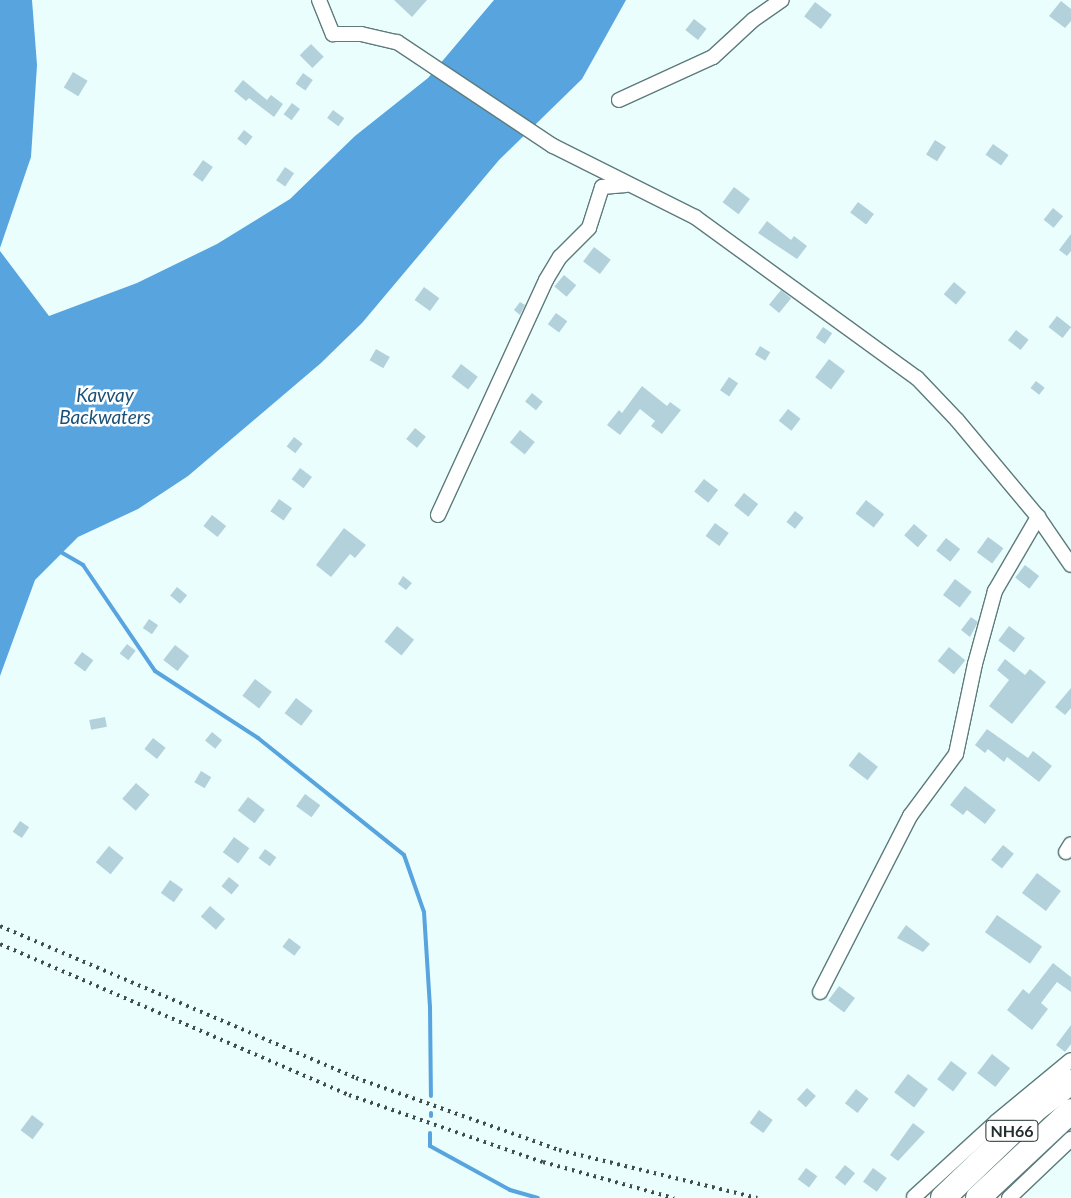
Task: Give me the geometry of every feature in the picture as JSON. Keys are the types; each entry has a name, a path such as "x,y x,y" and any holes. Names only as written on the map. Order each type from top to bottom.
{"highway":[{"name":"NH66","path":"949,1191 1037,1108 1071,1082"},
{"name":"NH66","path":"983,1194 1071,1111"}],"street":[{"path":"319,0 333,34 361,34 397,42 553,146 627,185 694,216 917,378 957,420 1038,517 1071,565"},
{"path":"619,100 713,57 753,20 782,0"},
{"path":"438,515 546,280 560,257 588,228 602,187 627,185"},
{"path":"820,992 910,816 956,754 975,664 995,591 1038,517"},
{"path":"914,1197 996,1122 1071,1060"},
{"path":"1009,1198 1071,1139"}],"water":[{"path":"0,0 32,0 37,65 31,157 0,248"},
{"name":"Kavvay Backwaters","path":"494,0 626,0 582,79 499,160 362,323 321,363 188,476 138,509 78,537 35,580 0,676 0,251 49,316 137,283 217,244 290,199 355,136 428,78"}],"building":[{"path":"394,0 427,0 412,17"},
{"path":"1061,1 1071,9 1071,21 1065,28 1049,16"},
{"path":"815,2 832,15 821,29 804,16"},
{"path":"694,19 707,29 698,40 685,30"},
{"path":"311,44 324,57 312,68 300,55"},
{"path":"73,72 88,81 78,96 64,87"},
{"path":"303,73 313,80 305,91 296,84"},
{"path":"243,80 267,100 271,95 283,104 274,117 249,98 246,101 234,91"},
{"path":"292,103 300,109 292,120 284,114"},
{"path":"333,110 344,118 338,126 327,118"},
{"path":"244,130 253,137 246,145 237,139"},
{"path":"935,140 946,147 937,161 926,154"},
{"path":"993,144 1009,155 1001,166 986,155"},
{"path":"203,160 213,167 203,182 193,175"},
{"path":"285,167 294,173 285,186 276,180"},
{"path":"734,187 750,199 739,214 723,202"},
{"path":"858,202 874,214 866,224 850,212"},
{"path":"1053,208 1063,216 1054,228 1044,220"},
{"path":"767,221 791,240 794,236 807,246 797,259 758,233"},
{"path":"1071,234 1071,251 1067,256 1059,250"},
{"path":"594,247 611,260 600,274 583,261"},
{"path":"564,275 576,285 567,297 554,286"},
{"path":"954,282 966,292 956,305 944,294"},
{"path":"424,287 439,298 430,311 415,300"},
{"path":"781,290 791,298 779,313 769,305"},
{"path":"520,302 525,305 520,315 514,310"},
{"path":"556,313 567,321 559,333 548,324"},
{"path":"1057,316 1071,327 1063,338 1048,327"},
{"path":"823,327 832,333 825,344 816,338"},
{"path":"1016,330 1029,340 1021,350 1008,340"},
{"path":"760,346 770,352 765,361 755,355"},
{"path":"376,349 390,357 383,368 370,360"},
{"path":"829,359 845,371 831,389 815,377"},
{"path":"461,364 478,377 468,389 451,377"},
{"path":"729,377 738,383 729,396 720,390"},
{"path":"1036,381 1045,388 1039,395 1030,388"},
{"path":"642,386 667,406 670,402 681,410 662,434 651,426 655,421 640,409 620,435 607,425 619,410 622,413"},
{"path":"532,393 543,402 536,410 525,402"},
{"path":"788,409 801,419 791,431 779,421"},
{"path":"415,428 426,437 417,448 406,439"},
{"path":"520,430 535,442 525,454 510,442"},
{"path":"294,437 303,444 295,453 287,446"},
{"path":"300,468 312,477 304,488 292,479"},
{"path":"704,479 718,490 708,503 694,492"},
{"path":"744,493 758,504 748,517 734,506"},
{"path":"279,499 292,508 284,520 270,511"},
{"path":"866,500 884,514 874,528 856,513"},
{"path":"795,511 804,518 795,529 786,522"},
{"path":"212,515 226,526 218,537 203,526"},
{"path":"715,523 729,533 719,546 706,536"},
{"path":"914,524 928,536 918,547 904,535"},
{"path":"344,528 366,545 355,558 350,554 331,577 316,565"},
{"path":"988,537 1003,548 992,564 977,552"},
{"path":"946,538 960,549 950,562 936,551"},
{"path":"1025,565 1039,576 1029,589 1015,578"},
{"path":"403,576 412,583 406,590 398,584"},
{"path":"955,579 972,592 960,608 943,595"},
{"path":"177,587 187,595 180,604 170,596"},
{"path":"971,617 978,622 970,637 961,630"},
{"path":"149,619 158,625 152,634 143,628"},
{"path":"397,626 414,640 402,655 384,642"},
{"path":"1009,626 1025,638 1014,652 998,640"},
{"path":"127,644 136,651 128,660 120,653"},
{"path":"175,645 189,656 177,671 163,660"},
{"path":"949,647 965,660 954,674 938,661"},
{"path":"82,652 93,660 85,672 74,663"},
{"path":"1005,659 1025,675 1030,669 1046,682 1012,724 989,706 1009,680 997,670"},
{"path":"255,679 272,692 259,708 242,696"},
{"path":"1071,688 1071,708 1065,715 1055,707"},
{"path":"296,698 313,711 301,726 285,713"},
{"path":"105,717 107,727 91,730 89,720"},
{"path":"987,729 1028,758 1033,751 1052,766 1039,782 1007,757 1004,762 988,749 985,753 975,745"},
{"path":"212,732 222,740 215,749 205,741"},
{"path":"153,738 166,748 157,759 144,749"},
{"path":"859,752 878,767 867,780 849,765"},
{"path":"201,771 211,777 205,788 194,782"},
{"path":"136,783 150,795 136,811 122,799"},
{"path":"965,786 996,810 985,824 967,810 963,815 950,805"},
{"path":"305,794 320,805 312,817 296,806"},
{"path":"248,797 265,810 255,823 238,811"},
{"path":"20,821 29,827 22,838 13,832"},
{"path":"234,837 249,848 238,864 223,852"},
{"path":"1003,845 1014,854 1002,869 991,860"},
{"path":"109,846 124,858 111,874 96,862"},
{"path":"265,849 276,857 270,866 259,858"},
{"path":"1037,873 1061,891 1046,911 1022,893"},
{"path":"229,877 239,885 232,895 221,886"},
{"path":"170,880 183,889 174,902 161,893"},
{"path":"210,906 225,919 216,930 201,917"},
{"path":"997,915 1042,947 1030,964 985,932"},
{"path":"906,925 930,944 923,952 897,938"},
{"path":"289,938 301,947 294,956 282,947"},
{"path":"1053,963 1071,977 1071,992 1057,982 1041,1003 1048,1009 1032,1030 1007,1010 1023,989 1029,994"},
{"path":"839,986 855,998 844,1012 828,1000"},
{"path":"1071,1025 1071,1044 1065,1052 1056,1045"},
{"path":"992,1054 1010,1068 995,1087 977,1073"},
{"path":"951,1061 967,1073 953,1091 937,1079"},
{"path":"908,1074 928,1089 914,1107 894,1092"},
{"path":"807,1088 816,1096 806,1107 797,1099"},
{"path":"856,1089 869,1099 858,1113 845,1103"},
{"path":"759,1110 773,1120 763,1133 750,1123"},
{"path":"32,1115 44,1124 33,1139 21,1130"},
{"path":"913,1123 925,1132 898,1161 890,1155"},
{"path":"845,1165 855,1173 845,1186 835,1177"},
{"path":"806,1168 817,1176 809,1188 798,1179"},
{"path":"873,1168 887,1178 877,1192 863,1182"}],"waterway":[{"path":"59,551 83,565 155,671 258,738 404,855 424,912 430,1007 431,1096"},
{"path":"430,1133 430,1146 510,1190 538,1198"}],"railway":[{"path":"0,926 356,1078 559,1150 757,1198"},
{"path":"0,944 349,1095 543,1162 674,1198"}]}
